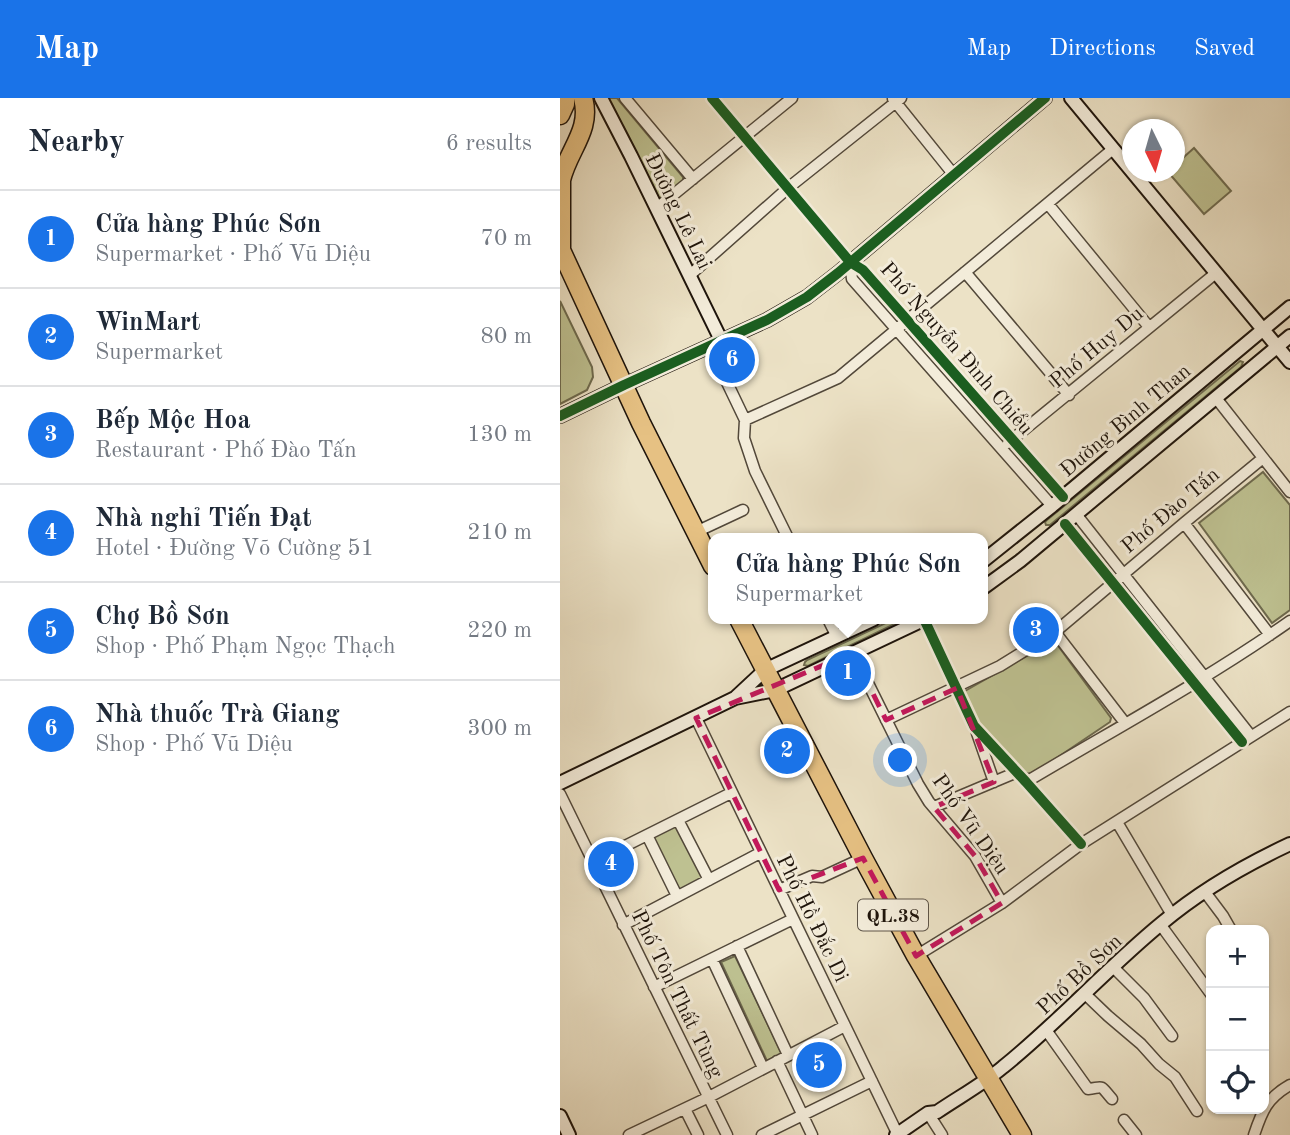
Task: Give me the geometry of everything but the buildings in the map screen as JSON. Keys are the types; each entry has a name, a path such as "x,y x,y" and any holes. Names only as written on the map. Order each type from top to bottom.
{"highway":[{"path":"560,114 565,98"},
{"path":"583,98 585,122 561,180 560,249 641,423 708,556"},
{"name":"QL.38","path":"742,624 916,956 1022,1135"}],"street":[{"name":"Đường Lê Lai","path":"601,98 722,342"},
{"path":"625,98 693,179"},
{"name":"Phố Nguyễn Đình Chiểu","path":"712,98 850,262 863,270 1063,497"},
{"path":"657,208 792,98"},
{"path":"560,416 722,342 807,297 1045,98"},
{"path":"1071,98 1290,362"},
{"path":"690,275 788,188 896,99 954,175"},
{"path":"745,420 838,378 1113,149"},
{"path":"1048,204 1149,327"},
{"name":"Phố Nguyễn Đình Chiểu","path":"850,262 852,279 1052,506"},
{"path":"965,272 1069,395"},
{"name":"Phố Huy Du","path":"1001,449 1216,273"},
{"name":"Đường Bình Than","path":"988,557 1290,307"},
{"name":"Đường Bình Than","path":"988,584 1065,524 1290,336"},
{"path":"710,347 745,420 744,438 755,471 786,533"},
{"path":"1216,398 1290,492"},
{"name":"Phố Đào Tấn","path":"886,720 1000,666 1055,632 1263,458"},
{"path":"696,532 743,510"},
{"path":"1076,514 1205,678 1246,739"},
{"path":"1031,523 1045,540"},
{"path":"1184,523 1270,635"},
{"path":"1065,524 1194,684 1246,739"},
{"path":"1026,782 1205,678 1290,621"},
{"path":"1151,630 1162,622"},
{"path":"830,624 837,637"},
{"path":"735,698 765,670 864,624"},
{"path":"560,783 735,698 775,690 914,624"},
{"path":"927,624 974,726 995,782"},
{"path":"1055,632 1125,723"},
{"name":"Phố Vũ Diệu","path":"853,653 918,784 975,856 1002,903"},
{"path":"916,956 1002,903 1081,844 1290,712"},
{"name":"Phố Hồ Đắc Di","path":"696,718 897,1135"},
{"path":"974,726 1081,844"},
{"path":"934,807 1017,772"},
{"path":"593,862 732,793"},
{"name":"Phố Tôn Thất Tùng","path":"560,794 727,1135"},
{"path":"678,820 709,880"},
{"path":"1117,822 1172,915"},
{"path":"647,835 677,896"},
{"name":"Phố Bồ Sơn","path":"897,1135 928,1113 937,1112 988,1078 1046,1030 1172,915 1252,864 1289,848"},
{"path":"623,925 760,853"},
{"path":"779,890 812,876 821,877 863,858"},
{"path":"1205,892 1228,925"},
{"path":"654,987 793,919"},
{"path":"1160,924 1207,988"},
{"path":"737,946 788,1055"},
{"path":"712,958 764,1068"},
{"path":"1113,967 1143,998 1172,1036"},
{"path":"1084,993 1175,1077 1197,1111"},
{"path":"629,1135 707,1098 845,1026"},
{"path":"1046,1030 1088,1088 1102,1087 1112,1099"},
{"path":"777,1061 812,1135"},
{"path":"762,1135 872,1081"},
{"path":"1254,1135 1270,1098 1290,1085"},
{"path":"685,1109 698,1135"},
{"path":"928,1113 942,1135"},
{"path":"560,1116 569,1135"},
{"path":"1124,1120 1136,1135"}],"highlighted area":[{"path":"853,653 886,720 957,688 994,782 934,807 975,856 1002,903 916,956 863,858 779,890 696,718"}],"green space":[{"path":"606,98 617,98 683,177 683,181 658,200"},
{"path":"1194,148 1231,191 1204,214 1177,182 1185,182 1185,156"},
{"path":"560,301 592,367 593,377 587,390 560,404"},
{"path":"1240,361 1243,362 1241,367 1050,525 1046,525 1047,520"},
{"path":"1263,472 1290,505 1290,610 1272,623 1199,523"},
{"path":"883,624 895,624 808,666 804,665 807,660"},
{"path":"1051,642 1056,643 1111,718 1110,722 1033,774 1025,773 977,725 966,702 965,691"},
{"path":"678,821 706,879 677,893 648,836"},
{"path":"735,956 782,1054 767,1061 721,962"}],"cycle path":[{"path":"712,98 850,262 863,270 1063,497"},
{"path":"560,416 767,320 807,297 1045,98"},
{"path":"1065,524 1242,742"},
{"path":"926,624 974,726 1081,844"}],"place":[{"name":"Nhà thuốc Trà Giang","path":"732,360"},
{"name":"Bếp Mộc Hoa","path":"1036,630"},
{"name":"Cửa hàng Phúc Sơn","path":"848,673"},
{"name":"WinMart","path":"787,751"},
{"name":"Nhà nghỉ Tiến Đạt","path":"611,864"},
{"name":"Chợ Bồ Sơn","path":"819,1065"}]}
